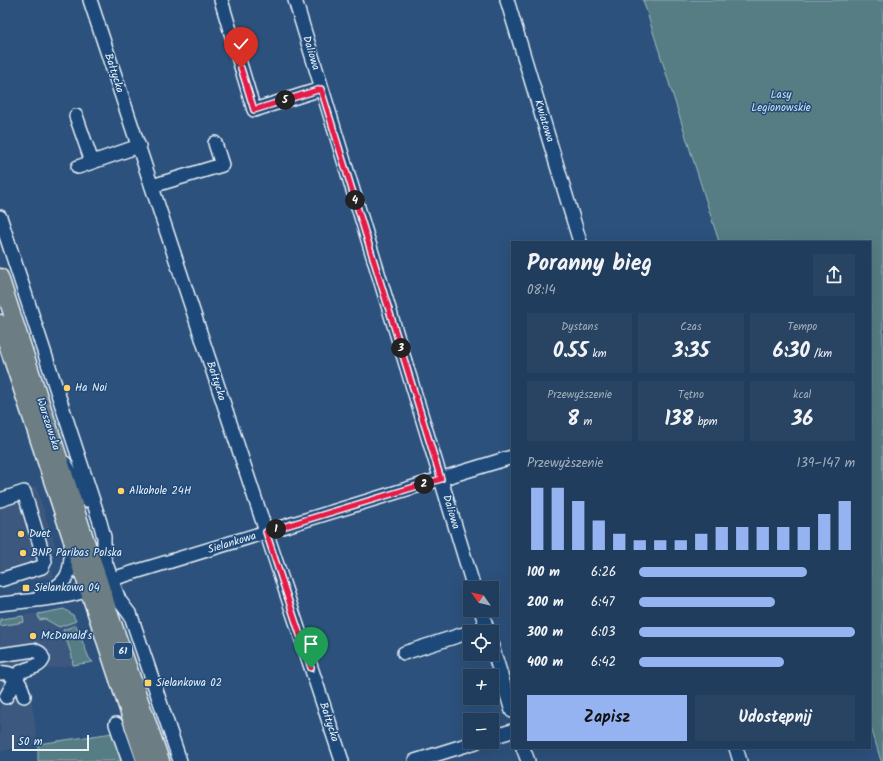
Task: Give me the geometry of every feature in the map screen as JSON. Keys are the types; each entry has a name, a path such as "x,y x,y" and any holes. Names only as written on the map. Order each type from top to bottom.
{"main road":[{"name":"Warszawska","path":"0,278 96,570 161,761"},
{"name":"Warszawska","path":"0,323 145,761"}],"street":[{"name":"Bałtycka","path":"90,0 342,761"},
{"path":"221,0 254,110 321,89"},
{"name":"Daliowa","path":"295,0 472,581"},
{"name":"Kwiatowa","path":"507,0 580,241"},
{"path":"76,116 92,162"},
{"path":"152,186 222,165 215,143"},
{"path":"78,167 139,146"},
{"path":"0,217 100,522 104,537 104,558 119,600 131,616 180,761"},
{"path":"56,448 100,522"},
{"name":"Sielankowa","path":"112,580 511,457"},
{"path":"0,500 24,492 45,563 42,567 0,580"},
{"path":"23,601 58,587 65,581 70,572 72,559 70,537"},
{"path":"0,604 70,595 88,589 95,577 96,570"},
{"path":"404,652 463,634"},
{"path":"0,655 34,650 40,654 43,659 38,666 23,670 0,681"},
{"path":"497,661 511,708"},
{"path":"9,676 20,683 24,696"},
{"path":"6,697 9,676"},
{"path":"116,724 129,761"},
{"path":"499,735 511,731"},
{"path":"415,761 463,746"},
{"path":"524,749 528,761"},
{"path":"736,749 740,761"}],"shaded area":[{"path":"36,486 56,548 48,557 54,577 0,584 0,498"},
{"path":"64,609 73,615 89,658 93,662 27,672 38,744 0,751 0,619"}],"green space":[{"name":"Lasy Legionowskie","path":"643,0 883,0 883,761 881,761 871,727 871,241 719,241"},
{"path":"64,609 73,615 76,621 59,627 45,619 39,620 38,614"},
{"path":"23,616 24,622 0,626 0,619"},
{"path":"76,625 89,658 93,662 73,665 72,656 63,630"},
{"path":"113,733 123,761 38,761 38,744"}],"place":[{"name":"Ha Noi","path":"67,388"},
{"name":"Alkohole 24H","path":"121,491"},
{"name":"Duet","path":"21,534"},
{"name":"BNP Paribas Polska","path":"23,553"},
{"name":"Sielankowa 04","path":"26,588"},
{"name":"McDonald's","path":"33,636"},
{"name":"Sielankowa 02","path":"148,683"}],"route":[{"path":"241,68 254,110 321,89 441,479 266,532 311,668"}]}
